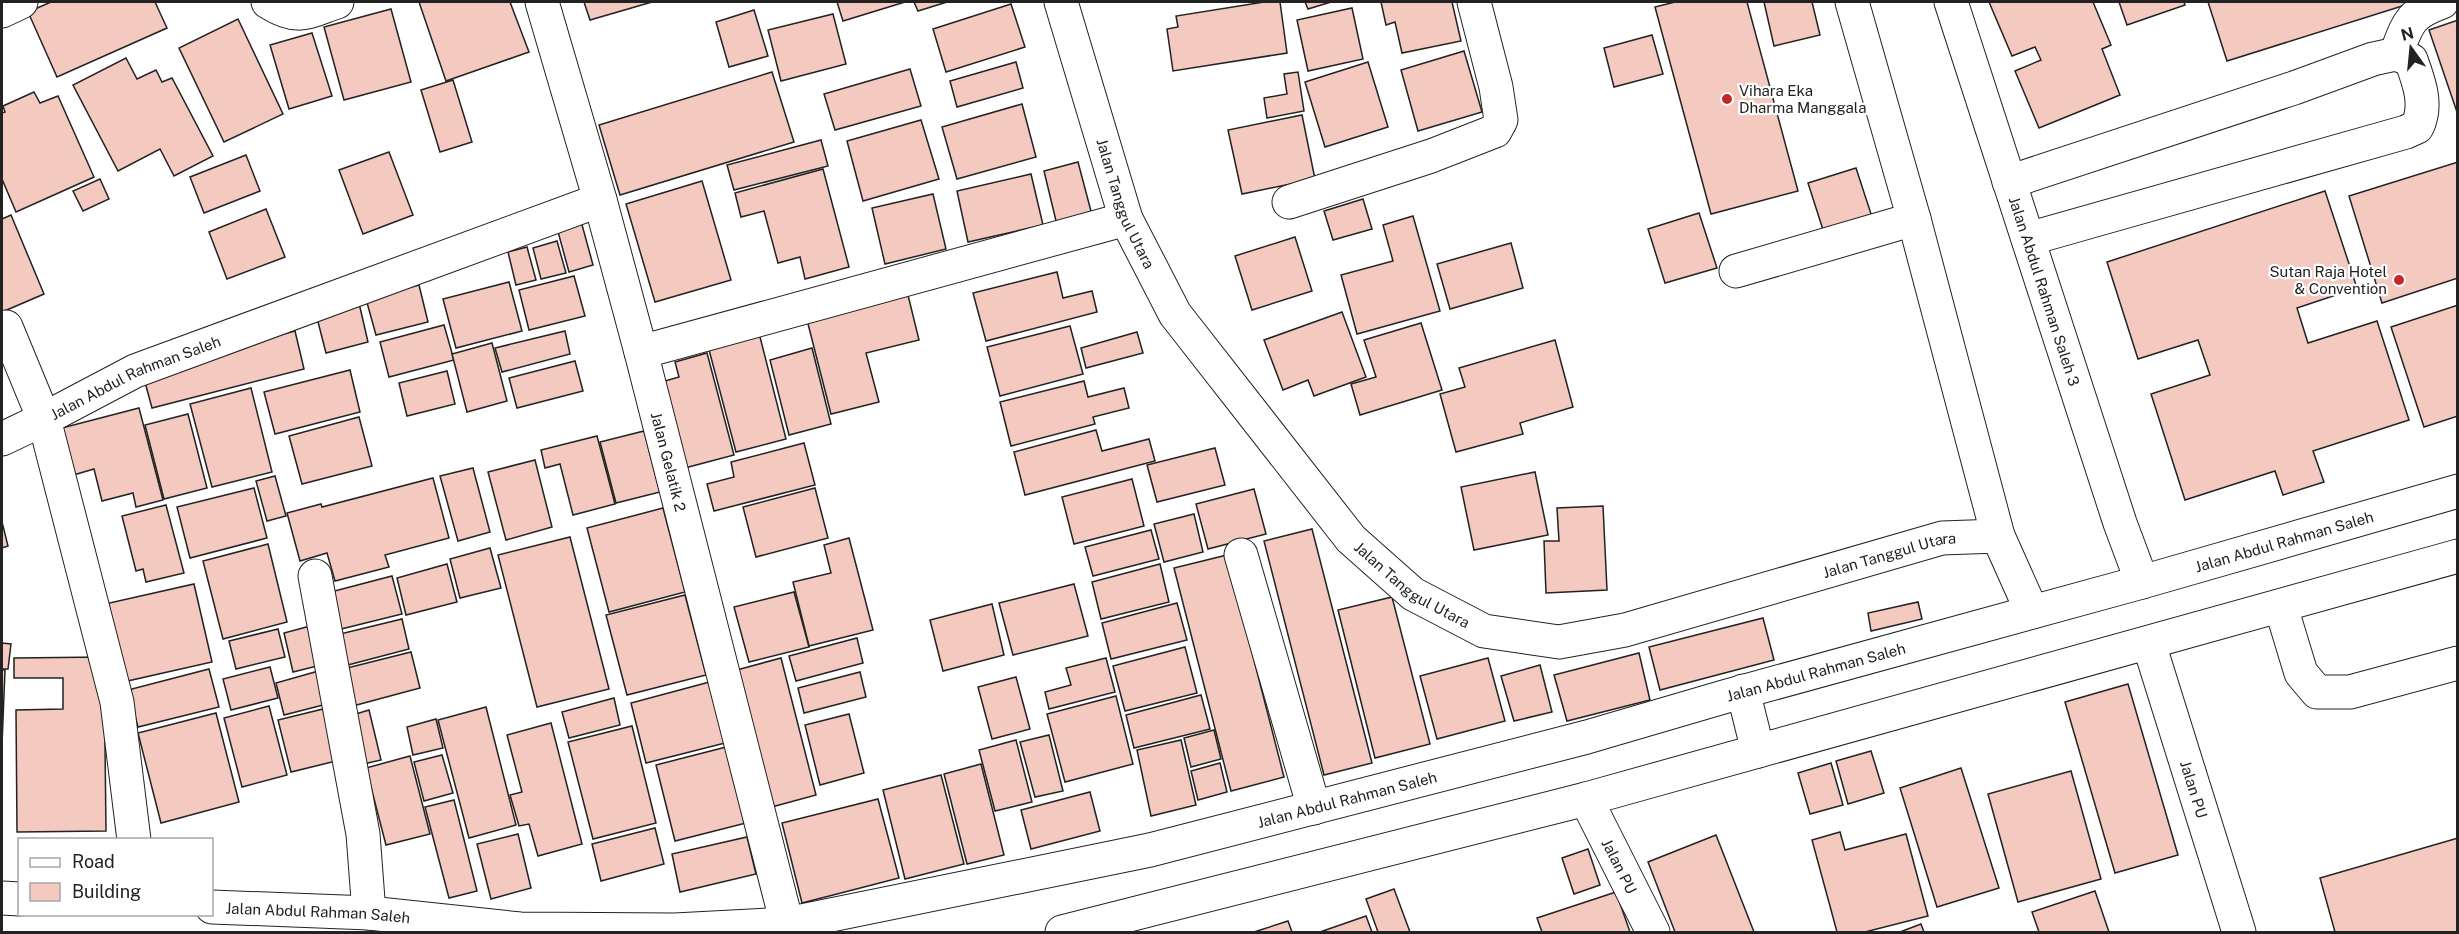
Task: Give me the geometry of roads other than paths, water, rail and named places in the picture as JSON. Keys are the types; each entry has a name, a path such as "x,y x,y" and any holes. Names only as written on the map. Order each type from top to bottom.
{"main road":[{"path":"2,11 21,2"},
{"path":"268,2 282,11 300,15 337,2"},
{"name":"Jalan Gelatik 2","path":"542,2 600,200 641,352 786,924"},
{"name":"Jalan Tanggul Utara","path":"1061,2 1126,219 1175,314 1351,539 1413,594 1485,631 1559,642 1626,630 1942,538 1998,536"},
{"path":"1289,202 1431,156 1494,131 1500,120 1496,87 1473,2"},
{"path":"1852,2 1914,219 1998,536 2032,612"},
{"name":"Jalan Abdul Rahman Saleh 3","path":"1951,2 2120,523 2142,582"},
{"path":"2396,54 2409,21 2427,7 2442,2"},
{"path":"2009,182 2294,88 2373,59 2396,54 2411,60 2423,109 2417,127 2383,141 2028,239"},
{"name":"Jalan Abdul Rahman Saleh","path":"134,838 117,702 72,520 44,419 135,371 600,200"},
{"path":"641,352 1126,219"},
{"path":"1736,271 1914,219"},
{"path":"2,439 44,419 6,327"},
{"name":"Jalan Abdul Rahman Saleh","path":"213,907 369,913 519,929 675,930 786,924 1150,850 1314,808 1587,737 2142,582 2457,491"},
{"path":"1241,555 1314,808"},
{"path":"1062,933 1586,799 2149,644 2457,556"},
{"path":"315,576 363,834 369,913"},
{"path":"2281,606 2301,673 2317,692 2350,692 2457,663"},
{"name":"Jalan PU","path":"2149,644 2239,933"},
{"path":"1743,692 1758,751"},
{"name":"Jalan PU","path":"1586,799 1653,933"},
{"path":"2,898 18,899"}],"place":[{"name":"Vihara Eka Dharma Manggala","path":"1727,99"},
{"name":"Sutan Raja Hotel & Convention","path":"2399,280"}]}
